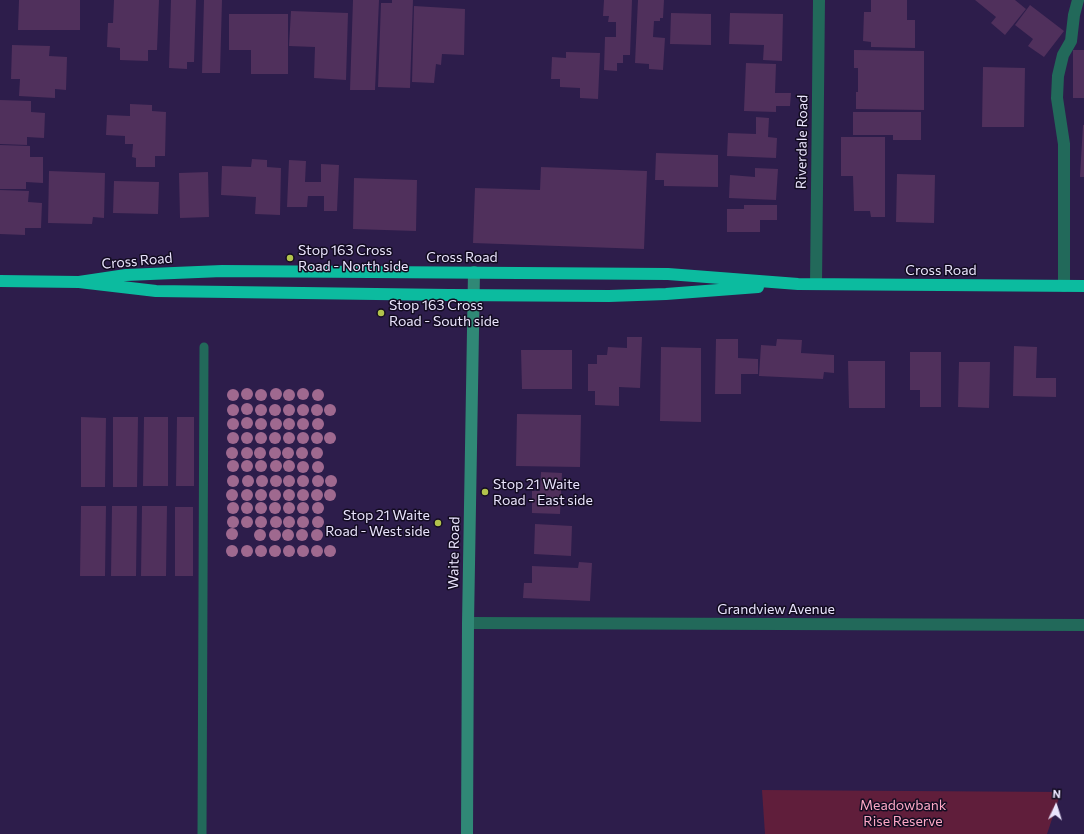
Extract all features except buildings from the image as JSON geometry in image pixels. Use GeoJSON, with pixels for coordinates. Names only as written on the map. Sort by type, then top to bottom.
{"type":"FeatureCollection","features":[{"type":"Feature","properties":{"kind":"highway","name":"Cross Road"},"geometry":{"type":"LineString","coordinates":[[79,282],[126,275],[222,271],[668,274],[798,284]]}},
{"type":"Feature","properties":{"kind":"highway","name":"Cross Road"},"geometry":{"type":"LineString","coordinates":[[0,281],[79,282],[156,291],[473,296],[609,296],[666,294],[798,284],[1084,286]]}},
{"type":"Feature","properties":{"kind":"street","name":"Riverdale Road"},"geometry":{"type":"LineString","coordinates":[[816,284],[819,0]]}},
{"type":"Feature","properties":{"kind":"street"},"geometry":{"type":"LineString","coordinates":[[1064,286],[1064,144],[1057,98],[1058,76],[1063,55],[1071,41],[1074,15],[1078,0]]}},
{"type":"Feature","properties":{"kind":"street","name":"Waite Road"},"geometry":{"type":"LineString","coordinates":[[466,834],[474,272]]}},
{"type":"Feature","properties":{"kind":"street","name":"Grandview Avenue"},"geometry":{"type":"LineString","coordinates":[[468,623],[1084,625]]}},
{"type":"Feature","properties":{"kind":"lane"},"geometry":{"type":"LineString","coordinates":[[202,834],[204,347]]}},
{"type":"Feature","properties":{"kind":"green space","name":"Meadowbank Rise Reserve"},"geometry":{"type":"Polygon","coordinates":[[[762,790],[1061,792],[1047,834],[765,834],[762,790]]]}},
{"type":"Feature","properties":{"kind":"place","name":"Stop 163 Cross Road - North side"},"geometry":{"type":"Point","coordinates":[290,258]}},
{"type":"Feature","properties":{"kind":"place","name":"Stop 163 Cross Road - South side"},"geometry":{"type":"Point","coordinates":[381,313]}},
{"type":"Feature","properties":{"kind":"place","name":"Stop 21 Waite Road - East side"},"geometry":{"type":"Point","coordinates":[485,492]}},
{"type":"Feature","properties":{"kind":"place","name":"Stop 21 Waite Road - West side"},"geometry":{"type":"Point","coordinates":[438,523]}}]}
